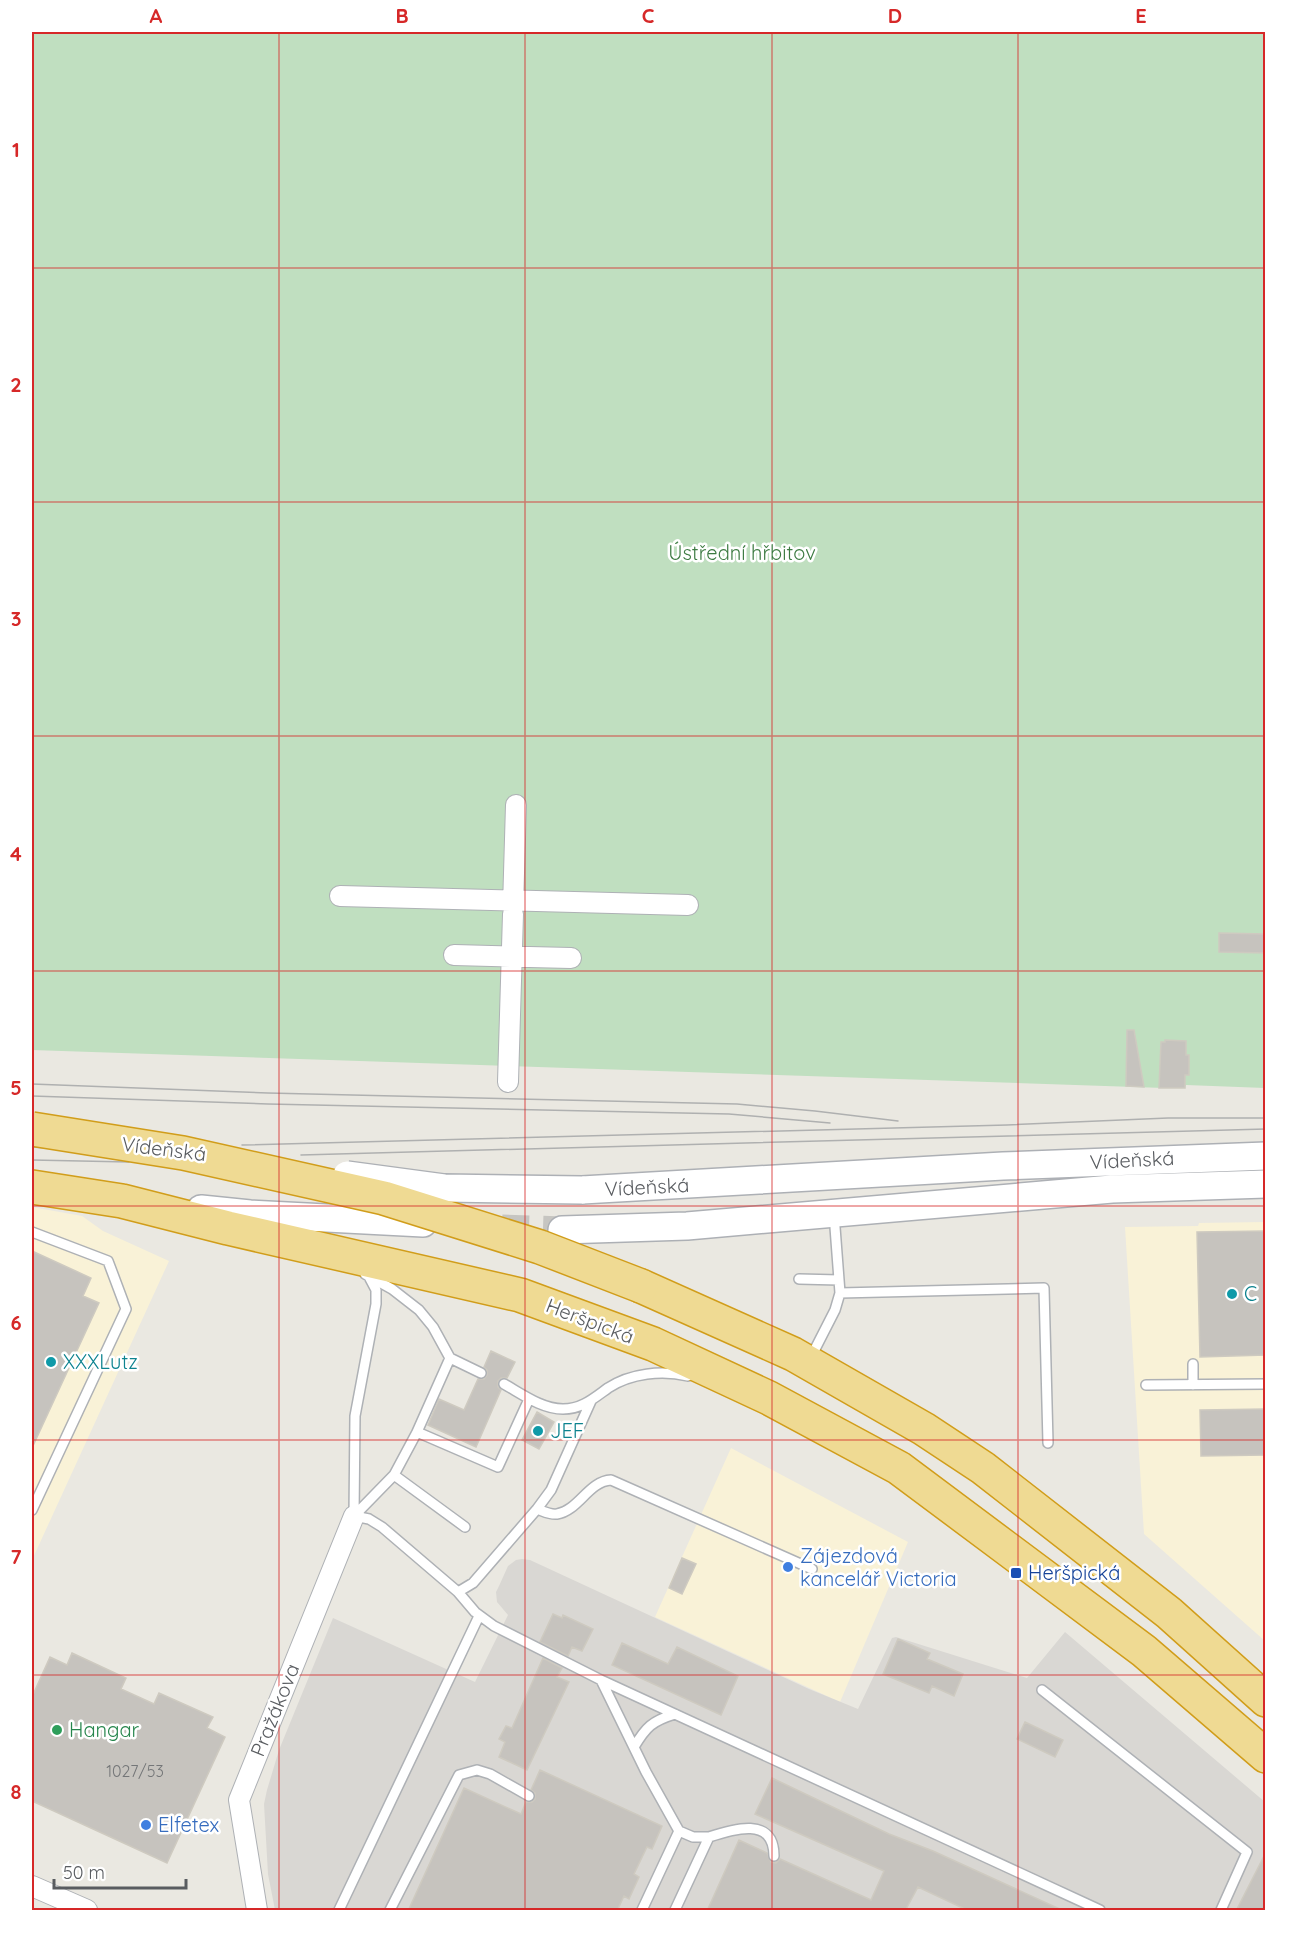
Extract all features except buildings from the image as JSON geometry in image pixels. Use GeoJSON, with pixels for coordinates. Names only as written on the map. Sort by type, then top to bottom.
{"type":"FeatureCollection","features":[{"type":"Feature","properties":{"kind":"highway","name":"Vídeňská"},"geometry":{"type":"LineString","coordinates":[[32,1129],[183,1153]]}},
{"type":"Feature","properties":{"kind":"highway"},"geometry":{"type":"LineString","coordinates":[[183,1153],[384,1198],[540,1247],[641,1286],[808,1363],[924,1428],[983,1468],[1169,1613],[1266,1700]]}},
{"type":"Feature","properties":{"kind":"highway"},"geometry":{"type":"LineString","coordinates":[[32,1187],[122,1201]]}},
{"type":"Feature","properties":{"kind":"highway","name":"Heršpická"},"geometry":{"type":"LineString","coordinates":[[122,1201],[228,1228],[520,1295],[653,1344],[899,1468],[1144,1651],[1266,1756]]}},
{"type":"Feature","properties":{"kind":"main road","name":"Vídeňská"},"geometry":{"type":"LineString","coordinates":[[183,1153],[246,1157],[375,1180],[444,1188],[582,1190],[1015,1166],[1266,1156]]}},
{"type":"Feature","properties":{"kind":"main road","name":"Vídeňská"},"geometry":{"type":"LineString","coordinates":[[562,1230],[687,1226],[1112,1189],[1266,1184]]}},
{"type":"Feature","properties":{"kind":"main road"},"geometry":{"type":"LineString","coordinates":[[122,1201],[250,1214],[423,1223]]}},
{"type":"Feature","properties":{"kind":"street"},"geometry":{"type":"LineString","coordinates":[[508,1082],[516,805]]}},
{"type":"Feature","properties":{"kind":"street"},"geometry":{"type":"LineString","coordinates":[[340,896],[514,907],[688,905]]}},
{"type":"Feature","properties":{"kind":"street"},"geometry":{"type":"LineString","coordinates":[[454,955],[571,958]]}},
{"type":"Feature","properties":{"kind":"street","name":"Pražákova"},"geometry":{"type":"LineString","coordinates":[[257,1911],[239,1800],[354,1516]]}},
{"type":"Feature","properties":{"kind":"street"},"geometry":{"type":"LineString","coordinates":[[32,1886],[87,1911]]}},
{"type":"Feature","properties":{"kind":"lane"},"geometry":{"type":"LineString","coordinates":[[808,1363],[835,1310],[840,1293],[834,1212]]}},
{"type":"Feature","properties":{"kind":"lane"},"geometry":{"type":"LineString","coordinates":[[228,1228],[262,1247]]}},
{"type":"Feature","properties":{"kind":"lane"},"geometry":{"type":"LineString","coordinates":[[32,1232],[108,1261],[126,1309],[32,1510]]}},
{"type":"Feature","properties":{"kind":"lane"},"geometry":{"type":"LineString","coordinates":[[355,1270],[392,1289],[419,1310],[433,1327],[450,1358],[481,1373]]}},
{"type":"Feature","properties":{"kind":"lane"},"geometry":{"type":"LineString","coordinates":[[354,1516],[355,1416],[376,1304],[375,1290],[368,1275]]}},
{"type":"Feature","properties":{"kind":"lane"},"geometry":{"type":"LineString","coordinates":[[799,1279],[839,1280]]}},
{"type":"Feature","properties":{"kind":"lane"},"geometry":{"type":"LineString","coordinates":[[840,1293],[1044,1288],[1048,1443]]}},
{"type":"Feature","properties":{"kind":"lane"},"geometry":{"type":"LineString","coordinates":[[354,1516],[393,1475],[417,1432],[450,1358]]}},
{"type":"Feature","properties":{"kind":"lane"},"geometry":{"type":"LineString","coordinates":[[1193,1364],[1193,1385]]}},
{"type":"Feature","properties":{"kind":"lane"},"geometry":{"type":"LineString","coordinates":[[504,1384],[529,1399],[563,1409],[577,1407],[591,1401],[622,1380],[648,1374],[674,1373],[697,1379]]}},
{"type":"Feature","properties":{"kind":"lane"},"geometry":{"type":"LineString","coordinates":[[1146,1385],[1266,1384]]}},
{"type":"Feature","properties":{"kind":"lane"},"geometry":{"type":"LineString","coordinates":[[417,1432],[498,1467],[529,1399]]}},
{"type":"Feature","properties":{"kind":"lane"},"geometry":{"type":"LineString","coordinates":[[458,1592],[473,1583],[551,1490],[591,1401]]}},
{"type":"Feature","properties":{"kind":"lane"},"geometry":{"type":"LineString","coordinates":[[393,1475],[465,1527]]}},
{"type":"Feature","properties":{"kind":"lane"},"geometry":{"type":"LineString","coordinates":[[537,1509],[554,1514],[560,1513],[603,1482],[610,1480],[812,1569]]}},
{"type":"Feature","properties":{"kind":"lane"},"geometry":{"type":"LineString","coordinates":[[354,1516],[369,1519],[382,1527],[458,1592],[479,1616],[494,1626],[601,1680],[1100,1911]]}},
{"type":"Feature","properties":{"kind":"lane"},"geometry":{"type":"LineString","coordinates":[[339,1911],[479,1616]]}},
{"type":"Feature","properties":{"kind":"lane"},"geometry":{"type":"LineString","coordinates":[[601,1680],[634,1747],[680,1831],[693,1837],[709,1837],[735,1828],[752,1829],[765,1833],[771,1840],[774,1856]]}},
{"type":"Feature","properties":{"kind":"lane"},"geometry":{"type":"LineString","coordinates":[[1042,1690],[1247,1852],[1221,1911]]}},
{"type":"Feature","properties":{"kind":"lane"},"geometry":{"type":"LineString","coordinates":[[634,1747],[644,1730],[657,1719],[675,1714]]}},
{"type":"Feature","properties":{"kind":"lane"},"geometry":{"type":"LineString","coordinates":[[390,1911],[459,1775],[477,1770],[490,1774],[529,1796]]}},
{"type":"Feature","properties":{"kind":"lane"},"geometry":{"type":"LineString","coordinates":[[642,1911],[680,1831]]}},
{"type":"Feature","properties":{"kind":"lane"},"geometry":{"type":"LineString","coordinates":[[675,1911],[709,1837]]}},
{"type":"Feature","properties":{"kind":"lane"},"geometry":{"type":"LineString","coordinates":[[1074,1911],[1078,1900]]}},
{"type":"Feature","properties":{"kind":"shaded area"},"geometry":{"type":"Polygon","coordinates":[[[32,1207],[82,1216],[103,1231],[169,1261],[32,1560],[32,1207]]]}},
{"type":"Feature","properties":{"kind":"shaded area"},"geometry":{"type":"Polygon","coordinates":[[[1265,1222],[1265,1641],[1144,1534],[1125,1227],[1265,1222]]]}},
{"type":"Feature","properties":{"kind":"shaded area","name":"Zájezdová kancelář Victoria"},"geometry":{"type":"Polygon","coordinates":[[[731,1448],[908,1542],[840,1702],[655,1617],[731,1448]]]}},
{"type":"Feature","properties":{"kind":"shaded area"},"geometry":{"type":"Polygon","coordinates":[[[522,1559],[530,1560],[809,1689],[858,1709],[892,1638],[896,1637],[1027,1678],[1065,1632],[1265,1802],[1265,1910],[275,1910],[268,1874],[264,1804],[279,1750],[333,1618],[475,1682],[508,1615],[497,1602],[496,1592],[508,1566],[522,1559]]]}},
{"type":"Feature","properties":{"kind":"green space","name":"Ústřední hřbitov"},"geometry":{"type":"Polygon","coordinates":[[[32,32],[1265,32],[1265,1088],[1186,1085],[1185,1088],[1164,1088],[32,1050],[32,32]]]}},
{"type":"Feature","properties":{"kind":"tunnel"},"geometry":{"type":"LineString","coordinates":[[502,1228],[562,1230]]}},
{"type":"Feature","properties":{"kind":"tram line"},"geometry":{"type":"LineString","coordinates":[[32,1084],[268,1093],[737,1104],[898,1121]]}},
{"type":"Feature","properties":{"kind":"tram line"},"geometry":{"type":"LineString","coordinates":[[32,1096],[268,1104],[729,1114],[830,1123]]}},
{"type":"Feature","properties":{"kind":"tram line"},"geometry":{"type":"LineString","coordinates":[[242,1145],[1007,1125],[1168,1118],[1266,1118]]}},
{"type":"Feature","properties":{"kind":"tram line"},"geometry":{"type":"LineString","coordinates":[[301,1155],[1266,1129]]}},
{"type":"Feature","properties":{"kind":"tram line"},"geometry":{"type":"LineString","coordinates":[[32,1147],[48,1148]]}},
{"type":"Feature","properties":{"kind":"tram line"},"geometry":{"type":"LineString","coordinates":[[32,1160],[129,1162]]}},
{"type":"Feature","properties":{"kind":"place","name":"C"},"geometry":{"type":"Point","coordinates":[1232,1294]}},
{"type":"Feature","properties":{"kind":"place","name":"XXXLutz"},"geometry":{"type":"Point","coordinates":[51,1362]}},
{"type":"Feature","properties":{"kind":"place","name":"JEF"},"geometry":{"type":"Point","coordinates":[538,1431]}},
{"type":"Feature","properties":{"kind":"place","name":"Zájezdová kancelář Victoria"},"geometry":{"type":"Point","coordinates":[788,1567]}},
{"type":"Feature","properties":{"kind":"place","name":"Heršpická"},"geometry":{"type":"Point","coordinates":[1016,1573]}},
{"type":"Feature","properties":{"kind":"place","name":"Hangar"},"geometry":{"type":"Point","coordinates":[57,1730]}},
{"type":"Feature","properties":{"kind":"place","name":"Elfetex"},"geometry":{"type":"Point","coordinates":[146,1825]}}]}
